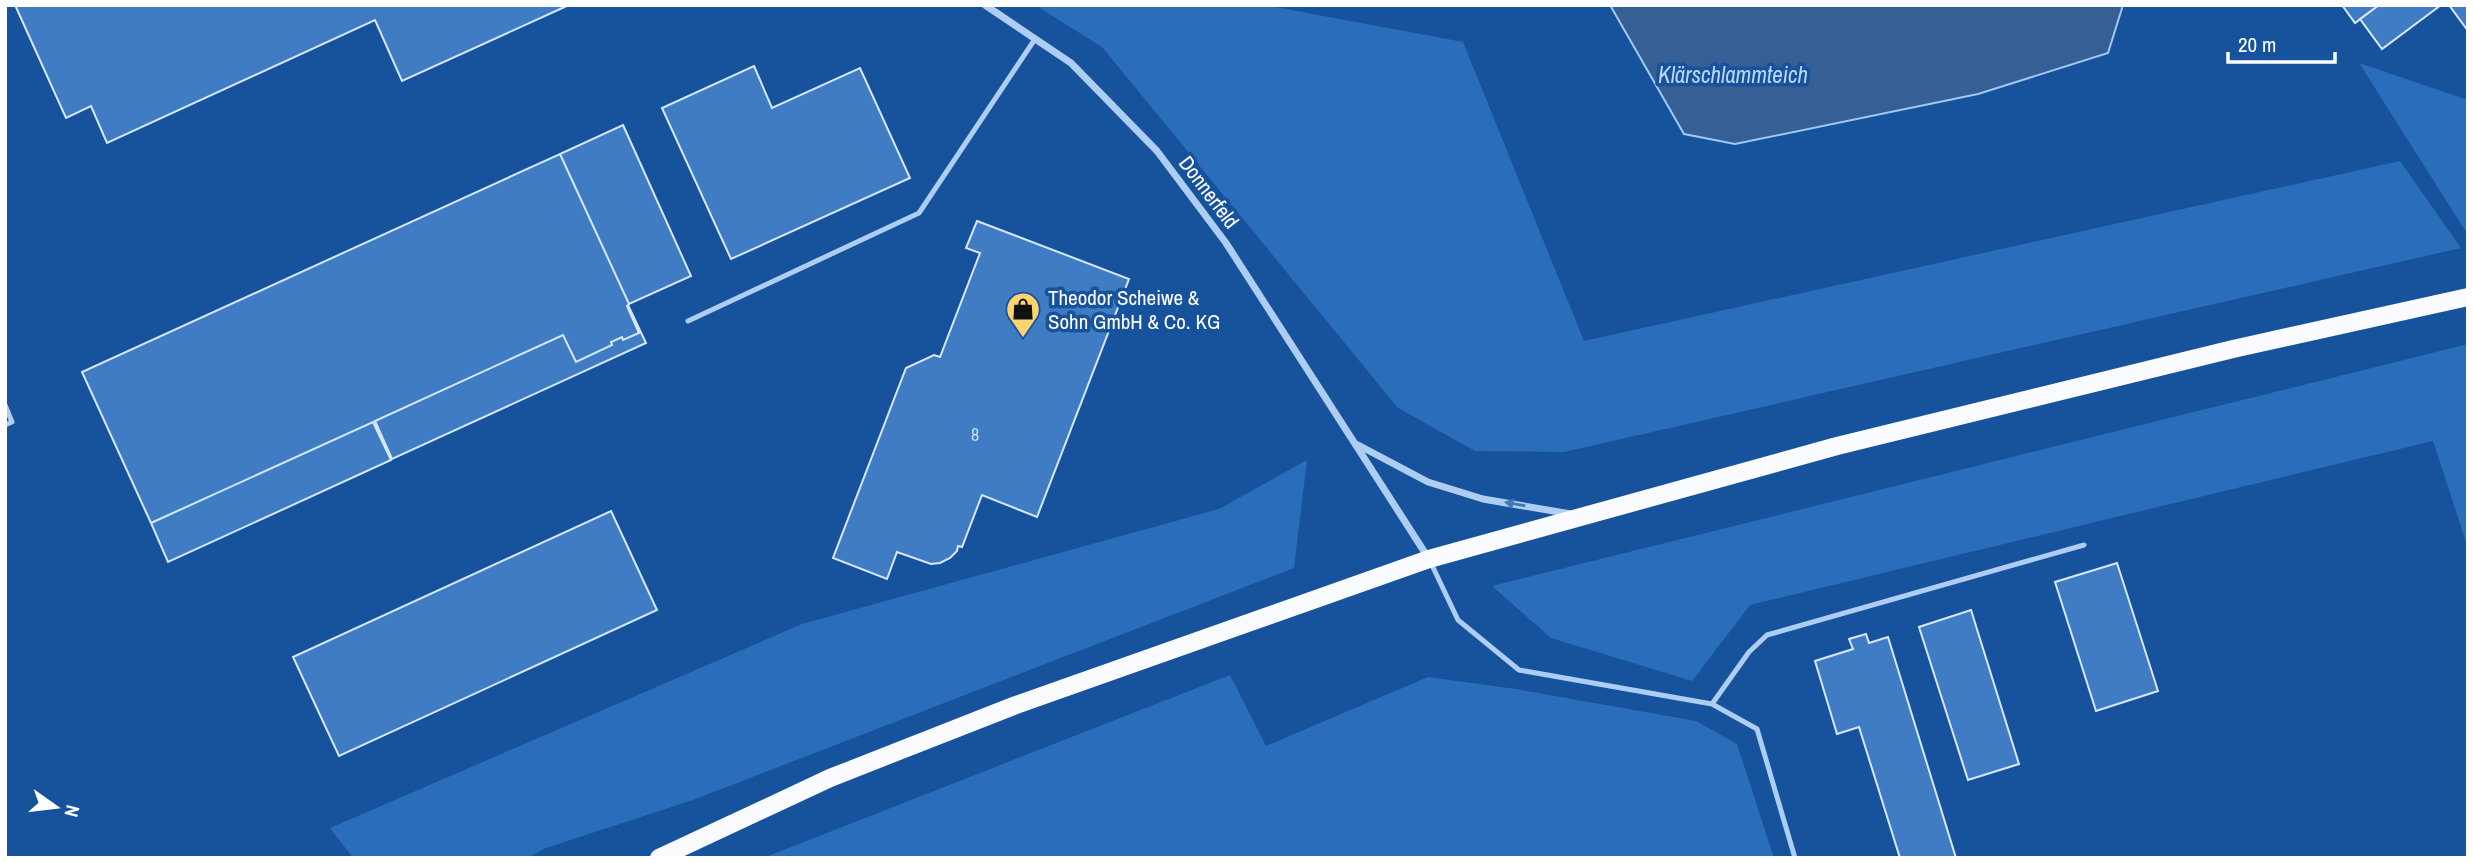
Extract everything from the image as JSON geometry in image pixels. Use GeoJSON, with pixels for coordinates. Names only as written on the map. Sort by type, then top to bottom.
{"type":"FeatureCollection","features":[{"type":"Feature","properties":{"kind":"main road"},"geometry":{"type":"LineString","coordinates":[[659,858],[830,778],[1016,705],[1429,559],[1837,446],[2233,349],[2468,297]]}},
{"type":"Feature","properties":{"kind":"street","name":"Donnerfeld"},"geometry":{"type":"LineString","coordinates":[[985,5],[1071,63],[1157,151],[1226,243],[1429,559]]}},
{"type":"Feature","properties":{"kind":"street","name":"Donnerfeld"},"geometry":{"type":"LineString","coordinates":[[1356,444],[1428,482],[1483,499],[1582,516]]}},
{"type":"Feature","properties":{"kind":"lane"},"geometry":{"type":"LineString","coordinates":[[688,321],[919,213],[1035,39]]}},
{"type":"Feature","properties":{"kind":"lane"},"geometry":{"type":"LineString","coordinates":[[5,405],[12,422],[5,425]]}},
{"type":"Feature","properties":{"kind":"lane"},"geometry":{"type":"LineString","coordinates":[[1712,704],[1749,652],[1767,635],[2084,545]]}},
{"type":"Feature","properties":{"kind":"lane"},"geometry":{"type":"LineString","coordinates":[[1429,559],[1458,620],[1519,670],[1712,704],[1757,729],[1795,858]]}},
{"type":"Feature","properties":{"kind":"shaded area"},"geometry":{"type":"Polygon","coordinates":[[[1035,5],[1264,5],[1463,42],[1584,341],[2400,161],[2461,248],[1564,452],[1475,451],[1398,408],[1102,47],[1035,5]]]}},
{"type":"Feature","properties":{"kind":"shaded area"},"geometry":{"type":"Polygon","coordinates":[[[2359,63],[2468,100],[2468,235],[2359,63]]]}},
{"type":"Feature","properties":{"kind":"shaded area"},"geometry":{"type":"Polygon","coordinates":[[[2468,344],[2468,548],[2433,441],[1750,605],[1692,681],[1551,638],[1492,586],[2468,344]]]}},
{"type":"Feature","properties":{"kind":"shaded area"},"geometry":{"type":"Polygon","coordinates":[[[1307,460],[1294,568],[693,800],[546,848],[527,858],[353,858],[330,828],[802,624],[1219,509],[1307,460]]]}},
{"type":"Feature","properties":{"kind":"shaded area"},"geometry":{"type":"Polygon","coordinates":[[[1230,675],[1266,746],[1428,677],[1516,689],[1696,721],[1737,744],[1774,858],[763,858],[1230,675]]]}},
{"type":"Feature","properties":{"kind":"water","name":"Klärschlammteich"},"geometry":{"type":"Polygon","coordinates":[[[1610,5],[2123,5],[2108,53],[1978,94],[1735,144],[1684,134],[1610,5]]]}},
{"type":"Feature","properties":{"kind":"building"},"geometry":{"type":"Polygon","coordinates":[[[15,5],[569,5],[402,81],[375,20],[107,143],[91,106],[66,118],[15,5]]]}},
{"type":"Feature","properties":{"kind":"building"},"geometry":{"type":"Polygon","coordinates":[[[2342,5],[2379,5],[2355,23],[2342,5]]]}},
{"type":"Feature","properties":{"kind":"building"},"geometry":{"type":"Polygon","coordinates":[[[2379,5],[2441,5],[2382,49],[2360,19],[2379,5]]]}},
{"type":"Feature","properties":{"kind":"building"},"geometry":{"type":"Polygon","coordinates":[[[2449,5],[2468,5],[2468,31],[2449,5]]]}},
{"type":"Feature","properties":{"kind":"building"},"geometry":{"type":"Polygon","coordinates":[[[754,66],[772,108],[860,68],[910,178],[731,259],[662,108],[754,66]]]}},
{"type":"Feature","properties":{"kind":"building"},"geometry":{"type":"Polygon","coordinates":[[[623,125],[691,276],[629,304],[560,154],[623,125]]]}},
{"type":"Feature","properties":{"kind":"building"},"geometry":{"type":"Polygon","coordinates":[[[560,154],[629,304],[627,306],[639,333],[611,342],[612,345],[576,362],[563,335],[375,421],[392,459],[373,422],[151,523],[82,372],[560,154]]]}},
{"type":"Feature","properties":{"kind":"building"},"geometry":{"type":"Polygon","coordinates":[[[977,221],[1129,279],[1037,517],[982,495],[962,547],[958,546],[950,558],[931,564],[897,552],[887,579],[833,558],[906,368],[934,355],[940,357],[980,253],[966,248],[977,221]]]}},
{"type":"Feature","properties":{"kind":"building"},"geometry":{"type":"Polygon","coordinates":[[[628,305],[646,343],[392,459],[375,421],[563,335],[576,362],[612,345],[611,342],[639,333],[628,305]]]}},
{"type":"Feature","properties":{"kind":"building"},"geometry":{"type":"Polygon","coordinates":[[[373,422],[391,460],[168,562],[151,523],[373,422]]]}},
{"type":"Feature","properties":{"kind":"building"},"geometry":{"type":"Polygon","coordinates":[[[611,511],[657,610],[339,756],[293,657],[611,511]]]}},
{"type":"Feature","properties":{"kind":"building"},"geometry":{"type":"Polygon","coordinates":[[[2117,563],[2158,691],[2096,711],[2055,582],[2117,563]]]}},
{"type":"Feature","properties":{"kind":"building"},"geometry":{"type":"Polygon","coordinates":[[[1971,610],[2019,764],[1968,780],[1919,627],[1971,610]]]}},
{"type":"Feature","properties":{"kind":"building"},"geometry":{"type":"Polygon","coordinates":[[[1866,634],[1869,643],[1888,637],[1956,858],[1900,858],[1859,727],[1837,734],[1815,661],[1853,649],[1849,639],[1866,634]]]}},
{"type":"Feature","properties":{"kind":"place","name":"Theodor Scheiwe & Sohn GmbH & Co. KG"},"geometry":{"type":"Point","coordinates":[1023,339]}}]}
